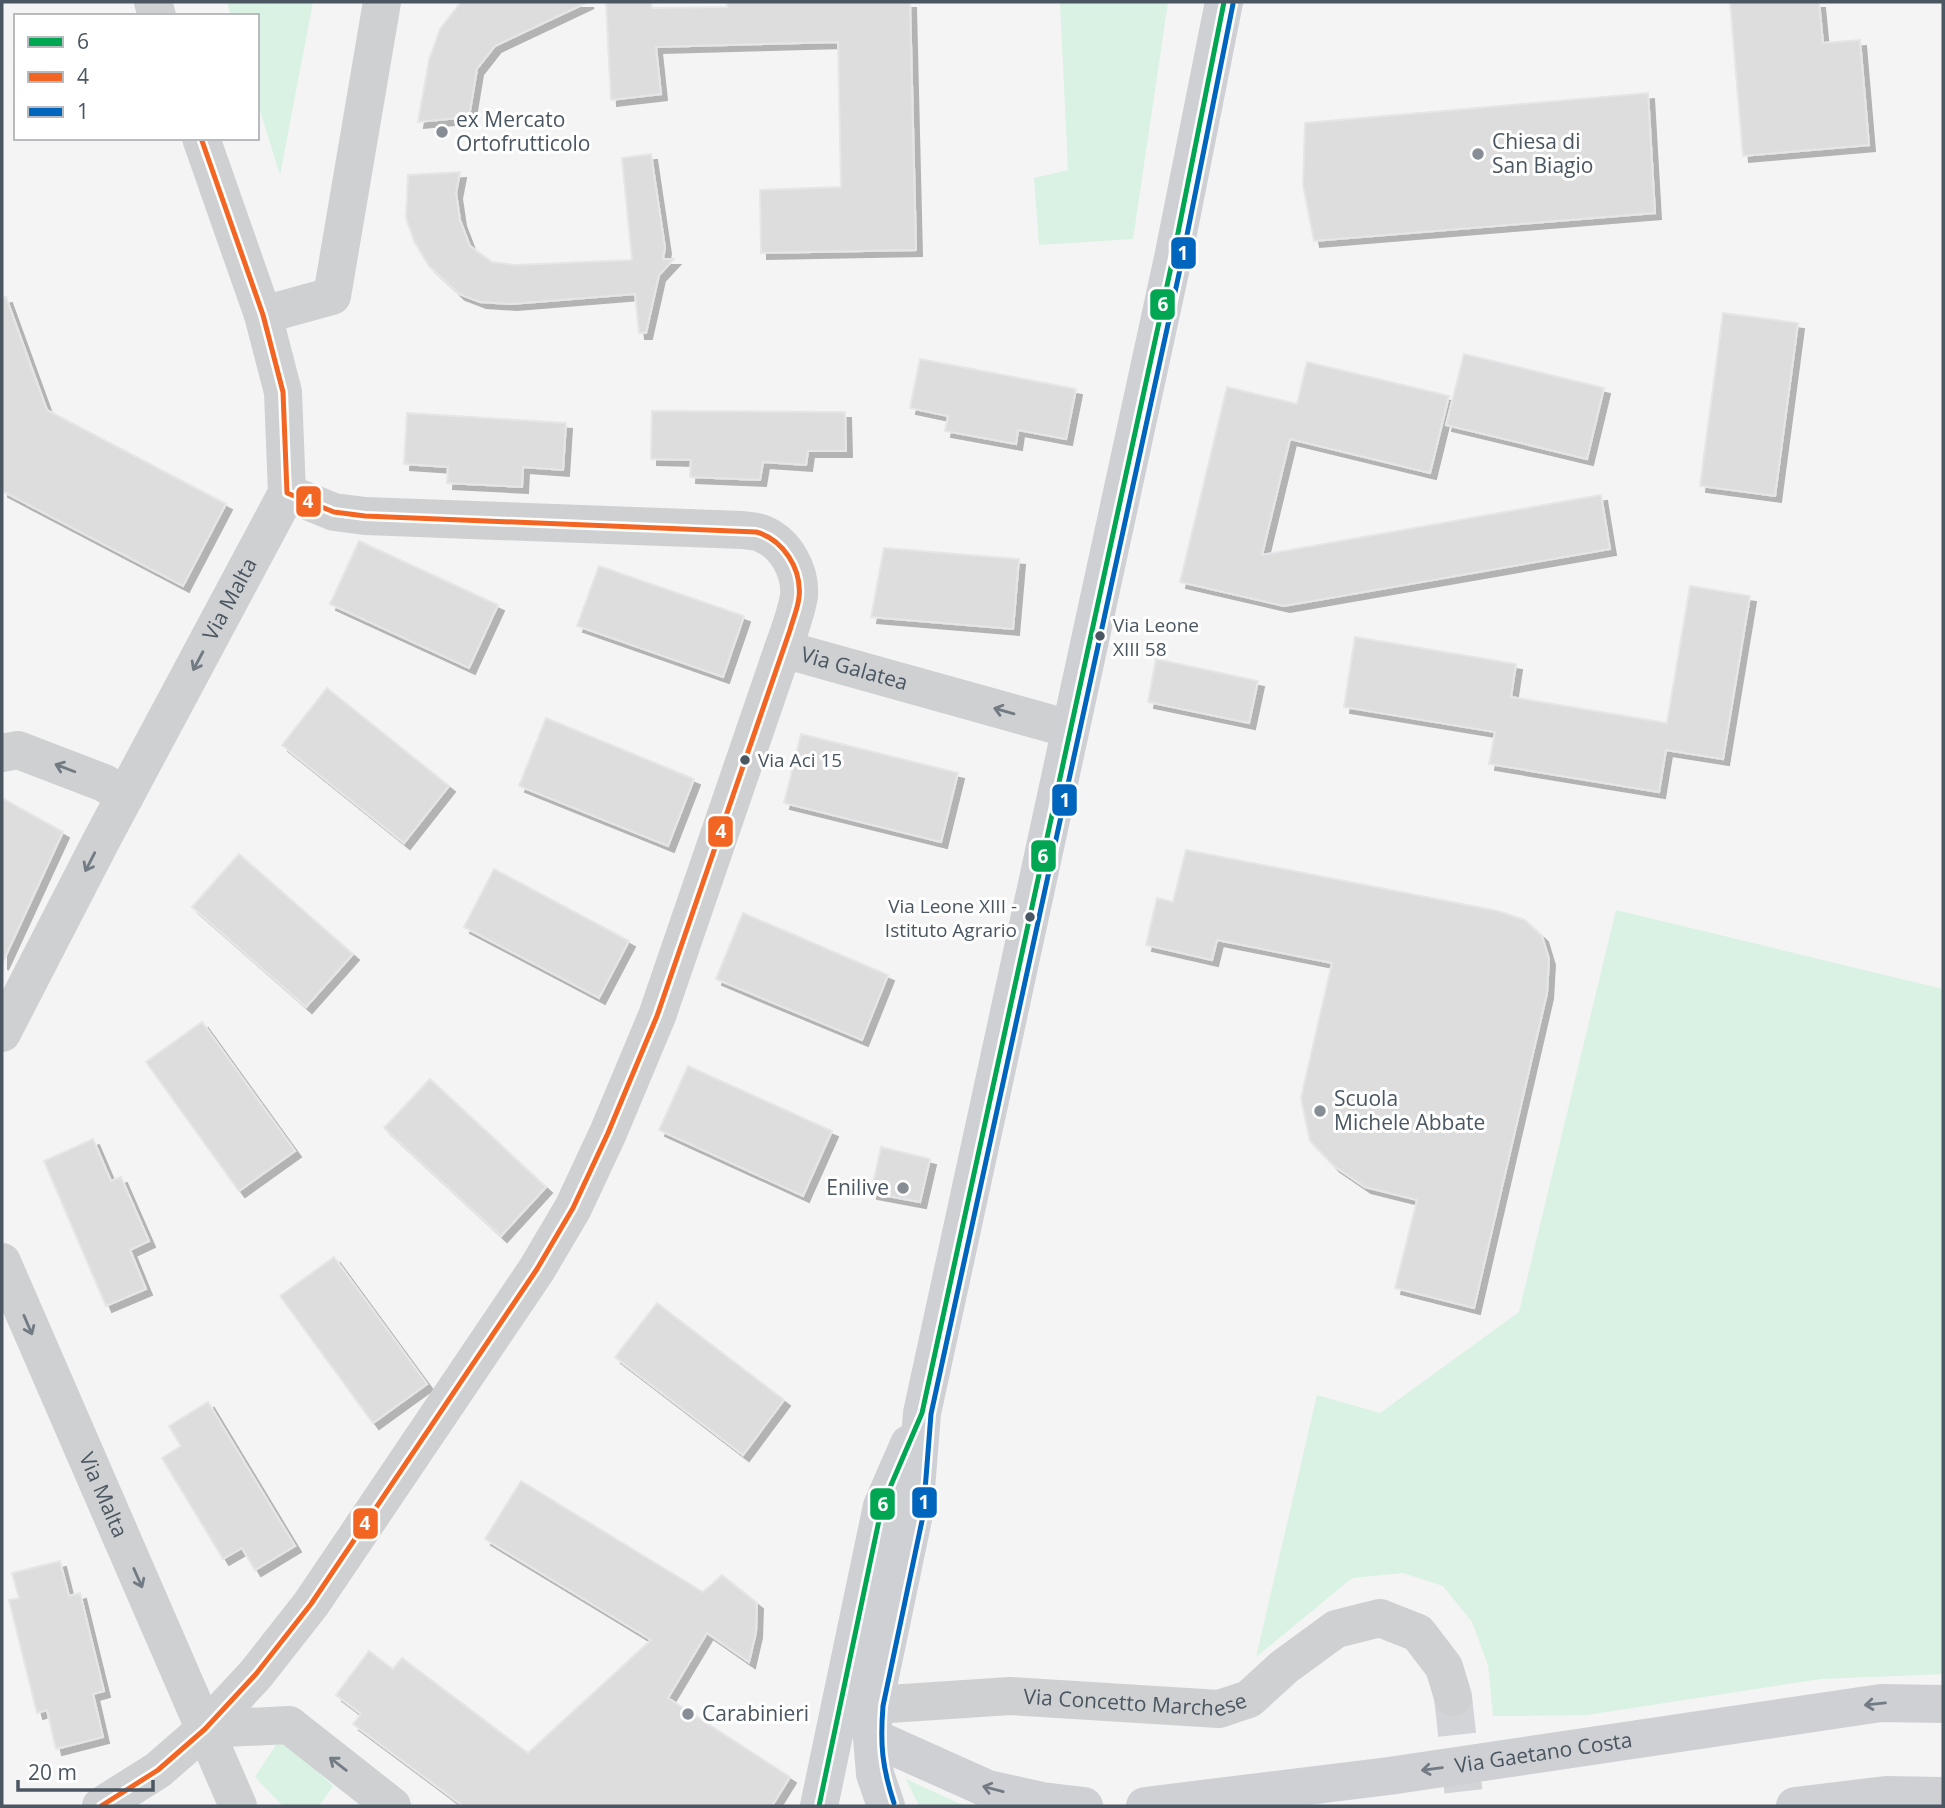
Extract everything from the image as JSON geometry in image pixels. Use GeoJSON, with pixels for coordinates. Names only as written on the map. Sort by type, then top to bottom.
{"type":"FeatureCollection","features":[{"type":"Feature","properties":{"kind":"main road"},"geometry":{"type":"LineString","coordinates":[[886,1806],[875,1774],[873,1721],[914,1514],[922,1413],[1173,258],[1224,2]]}},
{"type":"Feature","properties":{"kind":"main road"},"geometry":{"type":"LineString","coordinates":[[819,1806],[882,1506],[922,1413]]}},
{"type":"Feature","properties":{"kind":"main road","name":"Via Gaetano Costa"},"geometry":{"type":"LineString","coordinates":[[1144,1806],[1389,1776],[1881,1703],[1943,1704]]}},
{"type":"Feature","properties":{"kind":"main road"},"geometry":{"type":"LineString","coordinates":[[873,1721],[988,1789],[1042,1801],[1084,1806]]}},
{"type":"Feature","properties":{"kind":"main road"},"geometry":{"type":"LineString","coordinates":[[1795,1806],[1886,1795],[1943,1796]]}},
{"type":"Feature","properties":{"kind":"street"},"geometry":{"type":"LineString","coordinates":[[263,315],[332,296],[382,2]]}},
{"type":"Feature","properties":{"kind":"street"},"geometry":{"type":"LineString","coordinates":[[202,140],[263,315],[283,392],[287,493]]}},
{"type":"Feature","properties":{"kind":"street","name":"Via Galatea"},"geometry":{"type":"LineString","coordinates":[[287,493],[334,512],[365,516],[742,530],[762,533],[778,543],[790,557],[797,575],[799,594],[783,649],[1070,729]]}},
{"type":"Feature","properties":{"kind":"street","name":"Via Malta"},"geometry":{"type":"LineString","coordinates":[[2,1033],[287,493]]}},
{"type":"Feature","properties":{"kind":"street"},"geometry":{"type":"LineString","coordinates":[[102,1806],[158,1770],[205,1729],[256,1674],[311,1604],[537,1269],[573,1208],[657,1016],[783,649]]}},
{"type":"Feature","properties":{"kind":"street"},"geometry":{"type":"LineString","coordinates":[[2,753],[18,750],[104,783],[125,796]]}},
{"type":"Feature","properties":{"kind":"street","name":"Via Malta"},"geometry":{"type":"LineString","coordinates":[[2,1262],[238,1806]]}},
{"type":"Feature","properties":{"kind":"street","name":"Via Concetto Marchese"},"geometry":{"type":"LineString","coordinates":[[873,1721],[1010,1696],[1219,1709],[1249,1699],[1284,1667],[1336,1629],[1380,1618],[1419,1633],[1444,1667],[1453,1697]]}},
{"type":"Feature","properties":{"kind":"street"},"geometry":{"type":"LineString","coordinates":[[205,1729],[289,1725],[392,1806]]}},
{"type":"Feature","properties":{"kind":"green space"},"geometry":{"type":"Polygon","coordinates":[[[227,2],[313,2],[280,175],[259,107],[259,14],[230,14],[227,2]]]}},
{"type":"Feature","properties":{"kind":"green space"},"geometry":{"type":"Polygon","coordinates":[[[1060,2],[1168,2],[1133,239],[1039,245],[1034,178],[1068,170],[1060,2]]]}},
{"type":"Feature","properties":{"kind":"green space"},"geometry":{"type":"Polygon","coordinates":[[[1616,910],[1943,989],[1943,1674],[1821,1679],[1587,1715],[1493,1716],[1488,1665],[1472,1622],[1443,1586],[1403,1573],[1352,1578],[1256,1657],[1317,1395],[1380,1413],[1519,1312],[1616,910]]]}},
{"type":"Feature","properties":{"kind":"green space"},"geometry":{"type":"Polygon","coordinates":[[[281,1737],[333,1786],[319,1806],[283,1806],[255,1777],[281,1737]]]}},
{"type":"Feature","properties":{"kind":"green space"},"geometry":{"type":"Polygon","coordinates":[[[906,1779],[965,1806],[919,1806],[906,1779]]]}},
{"type":"Feature","properties":{"kind":"building"},"geometry":{"type":"Polygon","coordinates":[[[461,2],[588,2],[495,46],[477,69],[469,117],[418,122],[429,60],[440,29],[461,2]]]}},
{"type":"Feature","properties":{"kind":"building"},"geometry":{"type":"Polygon","coordinates":[[[606,2],[651,2],[652,8],[727,7],[727,2],[910,2],[916,250],[761,253],[760,190],[841,187],[838,42],[656,47],[661,94],[611,100],[606,2]]]}},
{"type":"Feature","properties":{"kind":"building"},"geometry":{"type":"Polygon","coordinates":[[[1730,2],[1819,2],[1823,43],[1860,40],[1869,145],[1743,156],[1730,2]]]}},
{"type":"Feature","properties":{"kind":"building","name":"Chiesa di San Biagio"},"geometry":{"type":"Polygon","coordinates":[[[1648,93],[1655,213],[1314,241],[1303,185],[1305,123],[1648,93]]]}},
{"type":"Feature","properties":{"kind":"building"},"geometry":{"type":"Polygon","coordinates":[[[651,154],[665,248],[663,259],[674,259],[659,275],[646,333],[639,333],[635,294],[511,304],[480,302],[459,294],[429,266],[414,241],[406,218],[408,175],[460,172],[456,193],[460,220],[470,246],[492,262],[515,265],[632,260],[622,158],[651,154]]]}},
{"type":"Feature","properties":{"kind":"building"},"geometry":{"type":"Polygon","coordinates":[[[6,297],[47,410],[226,504],[183,586],[2,491],[2,298],[6,297]]]}},
{"type":"Feature","properties":{"kind":"building"},"geometry":{"type":"Polygon","coordinates":[[[1723,313],[1798,323],[1775,496],[1700,486],[1723,313]]]}},
{"type":"Feature","properties":{"kind":"building"},"geometry":{"type":"Polygon","coordinates":[[[1464,354],[1604,388],[1587,459],[1446,425],[1464,354]]]}},
{"type":"Feature","properties":{"kind":"building"},"geometry":{"type":"Polygon","coordinates":[[[920,359],[1076,389],[1066,439],[1018,430],[1016,444],[945,431],[948,416],[910,408],[920,359]]]}},
{"type":"Feature","properties":{"kind":"building"},"geometry":{"type":"Polygon","coordinates":[[[1307,362],[1449,396],[1430,473],[1290,439],[1262,555],[1601,495],[1610,549],[1284,606],[1180,582],[1227,387],[1297,404],[1307,362]]]}},
{"type":"Feature","properties":{"kind":"building"},"geometry":{"type":"Polygon","coordinates":[[[652,411],[845,412],[846,451],[808,451],[806,465],[763,462],[760,480],[690,477],[691,460],[651,459],[652,411]]]}},
{"type":"Feature","properties":{"kind":"building"},"geometry":{"type":"Polygon","coordinates":[[[407,413],[566,423],[563,470],[523,467],[522,487],[447,483],[448,467],[404,464],[407,413]]]}},
{"type":"Feature","properties":{"kind":"building"},"geometry":{"type":"Polygon","coordinates":[[[359,541],[498,605],[469,668],[330,604],[359,541]]]}},
{"type":"Feature","properties":{"kind":"building"},"geometry":{"type":"Polygon","coordinates":[[[884,548],[1019,559],[1013,629],[871,617],[884,548]]]}},
{"type":"Feature","properties":{"kind":"building"},"geometry":{"type":"Polygon","coordinates":[[[599,566],[744,616],[723,677],[577,626],[599,566]]]}},
{"type":"Feature","properties":{"kind":"building"},"geometry":{"type":"Polygon","coordinates":[[[1690,586],[1750,596],[1723,759],[1666,750],[1659,792],[1489,764],[1495,732],[1344,707],[1355,637],[1516,664],[1511,697],[1667,723],[1690,586]]]}},
{"type":"Feature","properties":{"kind":"building"},"geometry":{"type":"Polygon","coordinates":[[[1156,659],[1258,681],[1249,723],[1148,702],[1156,659]]]}},
{"type":"Feature","properties":{"kind":"building"},"geometry":{"type":"Polygon","coordinates":[[[327,688],[449,786],[404,843],[282,745],[327,688]]]}},
{"type":"Feature","properties":{"kind":"building"},"geometry":{"type":"Polygon","coordinates":[[[546,718],[694,779],[668,846],[519,786],[546,718]]]}},
{"type":"Feature","properties":{"kind":"building"},"geometry":{"type":"Polygon","coordinates":[[[801,734],[958,773],[941,842],[784,803],[801,734]]]}},
{"type":"Feature","properties":{"kind":"building"},"geometry":{"type":"Polygon","coordinates":[[[2,798],[63,832],[2,964],[2,798]]]}},
{"type":"Feature","properties":{"kind":"building"},"geometry":{"type":"Polygon","coordinates":[[[1186,850],[1498,911],[1525,920],[1542,936],[1549,959],[1547,993],[1474,1308],[1395,1288],[1417,1200],[1365,1187],[1334,1166],[1310,1141],[1301,1098],[1332,963],[1217,940],[1212,960],[1146,945],[1157,898],[1173,902],[1186,850]]]}},
{"type":"Feature","properties":{"kind":"building"},"geometry":{"type":"Polygon","coordinates":[[[239,854],[353,954],[306,1007],[192,907],[239,854]]]}},
{"type":"Feature","properties":{"kind":"building"},"geometry":{"type":"Polygon","coordinates":[[[494,869],[629,941],[599,998],[464,927],[494,869]]]}},
{"type":"Feature","properties":{"kind":"building"},"geometry":{"type":"Polygon","coordinates":[[[743,913],[888,975],[862,1040],[716,979],[743,913]]]}},
{"type":"Feature","properties":{"kind":"building"},"geometry":{"type":"Polygon","coordinates":[[[202,1022],[295,1151],[239,1191],[146,1062],[202,1022]]]}},
{"type":"Feature","properties":{"kind":"building"},"geometry":{"type":"Polygon","coordinates":[[[688,1066],[832,1131],[803,1196],[659,1130],[688,1066]]]}},
{"type":"Feature","properties":{"kind":"building"},"geometry":{"type":"Polygon","coordinates":[[[430,1079],[546,1187],[501,1236],[384,1128],[430,1079]]]}},
{"type":"Feature","properties":{"kind":"building"},"geometry":{"type":"Polygon","coordinates":[[[93,1139],[111,1181],[121,1177],[149,1241],[130,1250],[146,1289],[106,1306],[44,1161],[93,1139]]]}},
{"type":"Feature","properties":{"kind":"building"},"geometry":{"type":"Polygon","coordinates":[[[881,1147],[930,1159],[920,1202],[871,1193],[881,1147]]]}},
{"type":"Feature","properties":{"kind":"building"},"geometry":{"type":"Polygon","coordinates":[[[334,1257],[427,1384],[373,1423],[280,1296],[334,1257]]]}},
{"type":"Feature","properties":{"kind":"building"},"geometry":{"type":"Polygon","coordinates":[[[657,1303],[784,1400],[743,1455],[615,1357],[657,1303]]]}},
{"type":"Feature","properties":{"kind":"building"},"geometry":{"type":"Polygon","coordinates":[[[208,1402],[295,1546],[255,1570],[242,1548],[223,1559],[162,1458],[181,1446],[169,1426],[208,1402]]]}},
{"type":"Feature","properties":{"kind":"building"},"geometry":{"type":"Polygon","coordinates":[[[521,1481],[703,1592],[722,1575],[757,1603],[756,1632],[749,1662],[707,1633],[668,1698],[790,1777],[772,1806],[463,1806],[353,1724],[361,1714],[336,1695],[369,1651],[393,1669],[402,1658],[528,1753],[651,1640],[485,1539],[521,1481]]]}},
{"type":"Feature","properties":{"kind":"building"},"geometry":{"type":"Polygon","coordinates":[[[60,1561],[69,1596],[80,1593],[104,1691],[93,1694],[103,1737],[56,1749],[47,1710],[37,1713],[9,1600],[19,1598],[12,1573],[60,1561]]]}},
{"type":"Feature","properties":{"kind":"tunnel"},"geometry":{"type":"LineString","coordinates":[[1453,1697],[1465,1806]]}},
{"type":"Feature","properties":{"kind":"transit line","name":"6"},"geometry":{"type":"LineString","coordinates":[[819,1806],[882,1506],[922,1413],[1173,258],[1224,2]]}},
{"type":"Feature","properties":{"kind":"transit line","name":"1"},"geometry":{"type":"LineString","coordinates":[[894,1803],[883,1755],[883,1706],[923,1516],[931,1414],[1182,260],[1233,4]]}},
{"type":"Feature","properties":{"kind":"transit line","name":"4"},"geometry":{"type":"LineString","coordinates":[[101,1806],[158,1770],[205,1729],[256,1674],[311,1604],[537,1269],[573,1208],[657,1016],[799,597],[797,576],[789,557],[775,541],[756,532],[365,516],[334,512],[287,493],[283,392],[263,315],[202,140]]}},
{"type":"Feature","properties":{"kind":"place","name":"ex Mercato Ortofrutticolo"},"geometry":{"type":"Point","coordinates":[442,132]}},
{"type":"Feature","properties":{"kind":"place","name":"Chiesa di San Biagio"},"geometry":{"type":"Point","coordinates":[1478,154]}},
{"type":"Feature","properties":{"kind":"place","name":"Via Leone XIII 58"},"geometry":{"type":"Point","coordinates":[1100,636]}},
{"type":"Feature","properties":{"kind":"place","name":"Via Aci 15"},"geometry":{"type":"Point","coordinates":[745,760]}},
{"type":"Feature","properties":{"kind":"place","name":"Via Leone XIII - Istituto Agrario"},"geometry":{"type":"Point","coordinates":[1030,917]}},
{"type":"Feature","properties":{"kind":"place","name":"Scuola Michele Abbate"},"geometry":{"type":"Point","coordinates":[1320,1111]}},
{"type":"Feature","properties":{"kind":"place","name":"Enilive"},"geometry":{"type":"Point","coordinates":[903,1188]}},
{"type":"Feature","properties":{"kind":"place","name":"Carabinieri"},"geometry":{"type":"Point","coordinates":[688,1714]}}]}
